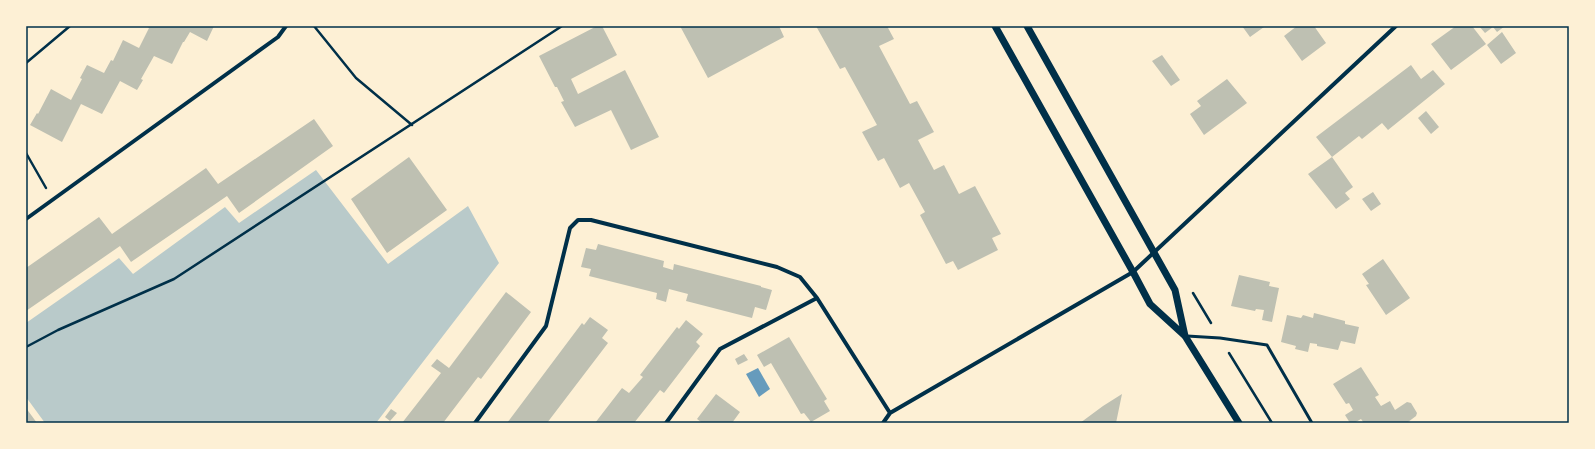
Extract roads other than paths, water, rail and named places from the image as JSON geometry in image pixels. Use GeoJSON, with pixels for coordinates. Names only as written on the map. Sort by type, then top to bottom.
{"type":"FeatureCollection","features":[{"type":"Feature","properties":{"kind":"street"},"geometry":{"type":"LineString","coordinates":[[26,219],[278,37],[286,26]]}},
{"type":"Feature","properties":{"kind":"street"},"geometry":{"type":"LineString","coordinates":[[995,26],[1150,304],[1185,336],[1239,423]]}},
{"type":"Feature","properties":{"kind":"street"},"geometry":{"type":"LineString","coordinates":[[1027,26],[1175,290],[1185,336]]}},
{"type":"Feature","properties":{"kind":"street"},"geometry":{"type":"LineString","coordinates":[[883,423],[890,414],[1133,272],[1396,26]]}},
{"type":"Feature","properties":{"kind":"street"},"geometry":{"type":"LineString","coordinates":[[475,423],[546,326],[570,228],[578,220],[591,220],[777,266],[800,277],[817,298],[890,414]]}},
{"type":"Feature","properties":{"kind":"street"},"geometry":{"type":"LineString","coordinates":[[666,423],[720,349],[817,298]]}},
{"type":"Feature","properties":{"kind":"lane"},"geometry":{"type":"LineString","coordinates":[[1185,336],[1220,338],[1267,345],[1312,423]]}},
{"type":"Feature","properties":{"kind":"water"},"geometry":{"type":"Polygon","coordinates":[[[758,368],[770,389],[759,397],[746,374],[758,368]]]}}]}
